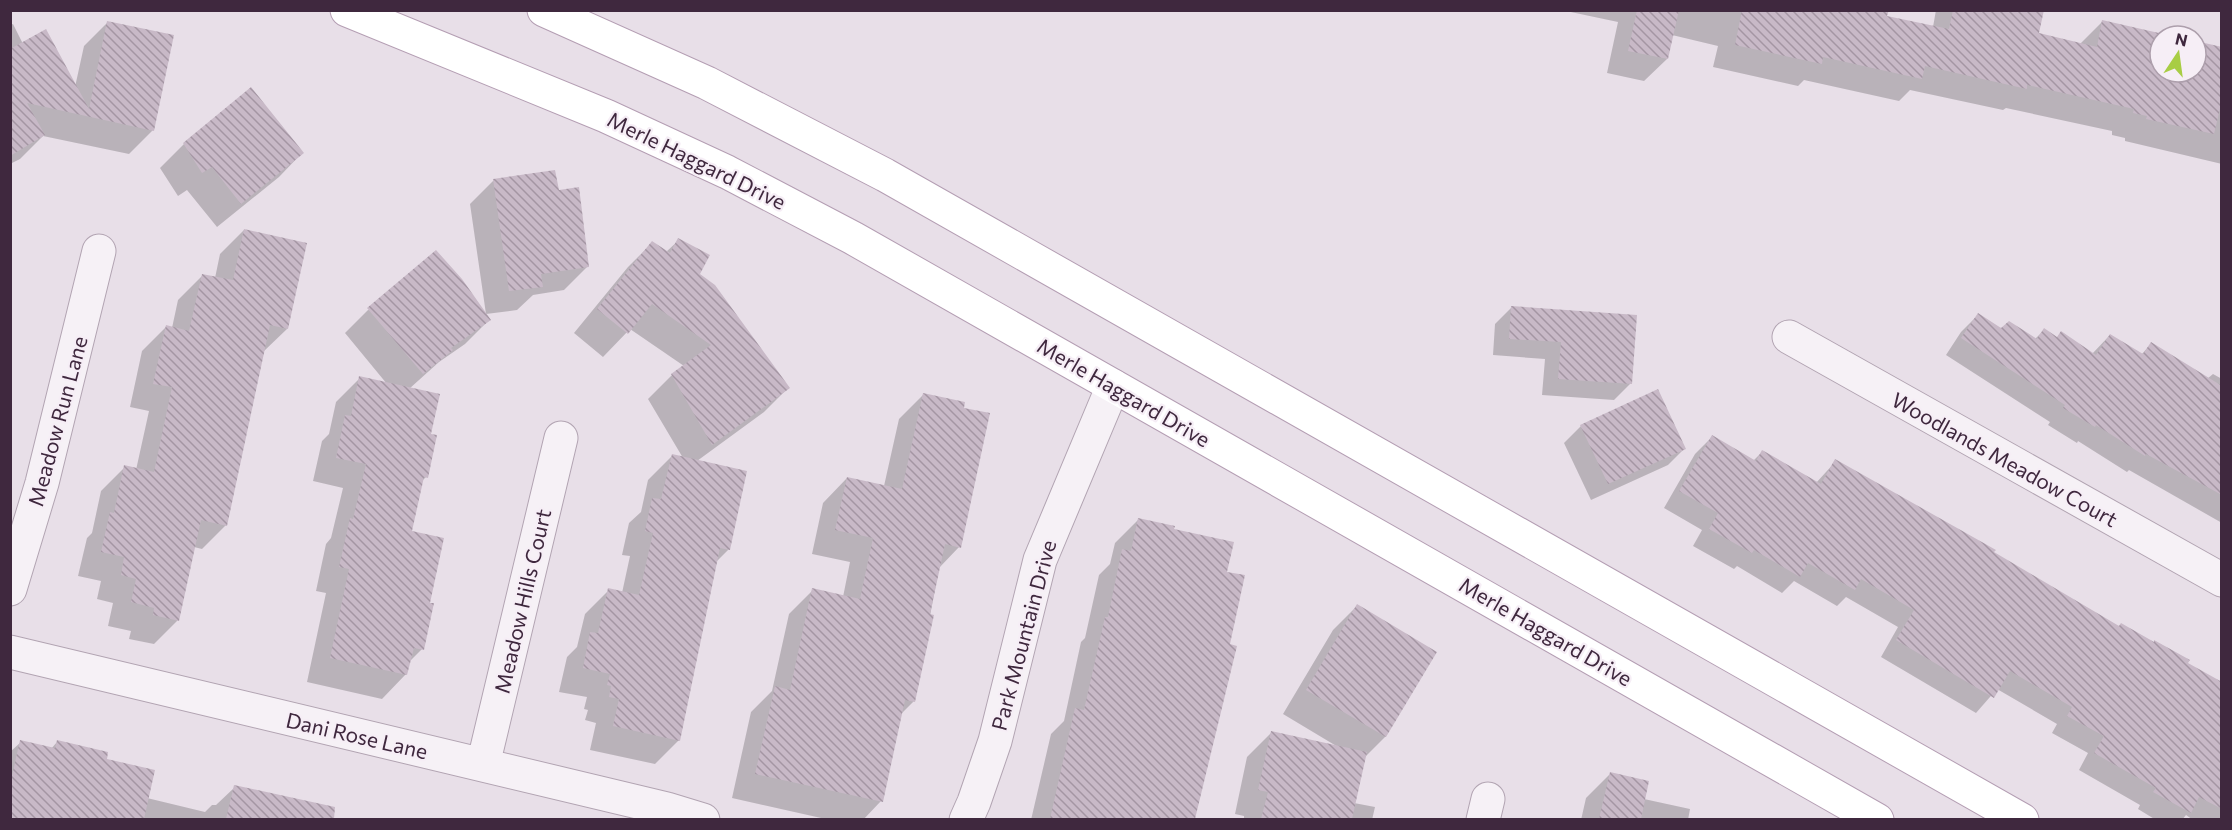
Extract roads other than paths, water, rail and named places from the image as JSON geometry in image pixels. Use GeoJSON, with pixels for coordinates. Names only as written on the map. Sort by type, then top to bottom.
{"type":"FeatureCollection","features":[{"type":"Feature","properties":{"kind":"main road","name":"Merle Haggard Drive"},"geometry":{"type":"LineString","coordinates":[[346,10],[606,116],[727,172],[852,238],[1877,819]]}},
{"type":"Feature","properties":{"kind":"main road"},"geometry":{"type":"LineString","coordinates":[[544,10],[707,83],[885,175],[2022,819]]}},
{"type":"Feature","properties":{"kind":"street","name":"Meadow Run Lane"},"geometry":{"type":"LineString","coordinates":[[10,589],[42,483],[99,251]]}},
{"type":"Feature","properties":{"kind":"street","name":"Woodlands Meadow Court"},"geometry":{"type":"LineString","coordinates":[[1789,338],[2222,580]]}},
{"type":"Feature","properties":{"kind":"street","name":"Park Mountain Drive"},"geometry":{"type":"LineString","coordinates":[[966,819],[995,741],[1040,560],[1113,386]]}},
{"type":"Feature","properties":{"kind":"street","name":"Meadow Hills Court"},"geometry":{"type":"LineString","coordinates":[[483,765],[561,438]]}},
{"type":"Feature","properties":{"kind":"street","name":"Dani Rose Lane"},"geometry":{"type":"LineString","coordinates":[[10,652],[703,819]]}}]}
